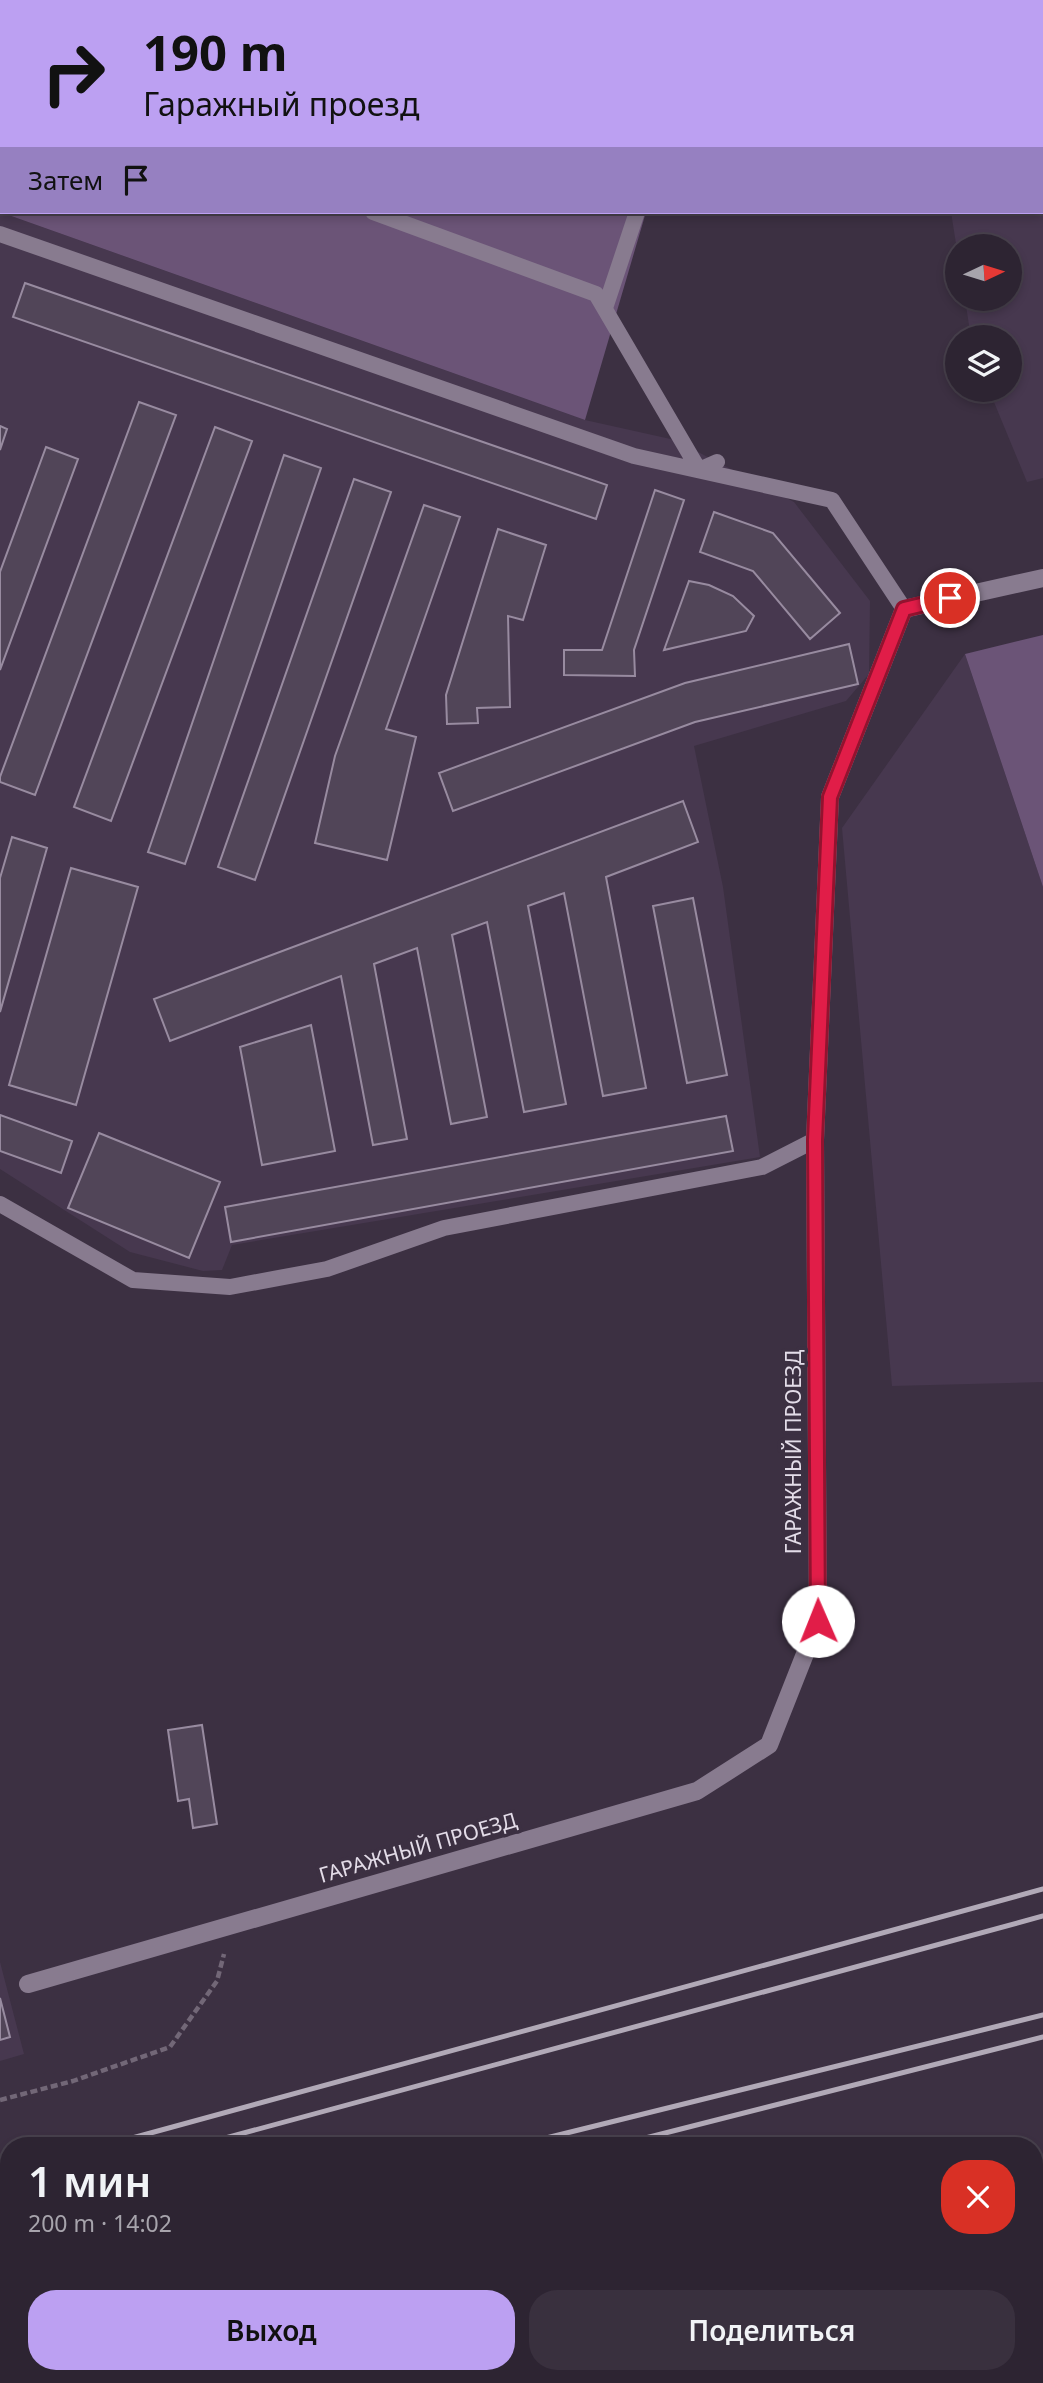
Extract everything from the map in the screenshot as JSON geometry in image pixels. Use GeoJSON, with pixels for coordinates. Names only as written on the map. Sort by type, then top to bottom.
{"type":"FeatureCollection","features":[{"type":"Feature","properties":{"kind":"street"},"geometry":{"type":"LineString","coordinates":[[904,609],[1043,578]]}},
{"type":"Feature","properties":{"kind":"street","name":"ГАРАЖНЫЙ ПРОЕЗД"},"geometry":{"type":"LineString","coordinates":[[29,1984],[697,1791],[769,1745],[818,1621],[815,1140],[830,797],[904,609]]}},
{"type":"Feature","properties":{"kind":"lane"},"geometry":{"type":"LineString","coordinates":[[378,214],[596,294],[699,470]]}},
{"type":"Feature","properties":{"kind":"lane"},"geometry":{"type":"LineString","coordinates":[[605,308],[637,214]]}},
{"type":"Feature","properties":{"kind":"lane"},"geometry":{"type":"LineString","coordinates":[[0,234],[634,456],[832,500],[904,609]]}},
{"type":"Feature","properties":{"kind":"lane"},"geometry":{"type":"LineString","coordinates":[[699,470],[717,462]]}},
{"type":"Feature","properties":{"kind":"lane"},"geometry":{"type":"LineString","coordinates":[[0,1204],[133,1280],[230,1287],[327,1269],[444,1228],[762,1167],[815,1140]]}},
{"type":"Feature","properties":{"kind":"path"},"geometry":{"type":"LineString","coordinates":[[0,2100],[73,2081],[170,2047],[217,1982],[230,1926]]}},
{"type":"Feature","properties":{"kind":"shaded area"},"geometry":{"type":"Polygon","coordinates":[[[0,214],[585,420],[675,440],[794,502],[870,601],[869,674],[846,701],[694,746],[723,887],[760,1157],[232,1245],[222,1270],[203,1271],[130,1252],[0,1169],[0,214]]]}},
{"type":"Feature","properties":{"kind":"shaded area"},"geometry":{"type":"Polygon","coordinates":[[[6,214],[645,214],[585,420],[6,214]]]}},
{"type":"Feature","properties":{"kind":"shaded area"},"geometry":{"type":"Polygon","coordinates":[[[951,214],[1043,214],[1043,478],[1027,482],[994,402],[1022,402],[1022,325],[969,325],[967,312],[1022,312],[1022,234],[954,234],[951,214]]]}},
{"type":"Feature","properties":{"kind":"shaded area"},"geometry":{"type":"Polygon","coordinates":[[[1043,635],[1043,887],[965,654],[1043,635]]]}},
{"type":"Feature","properties":{"kind":"shaded area"},"geometry":{"type":"Polygon","coordinates":[[[965,654],[1043,887],[1043,1382],[892,1386],[842,828],[965,654]]]}},
{"type":"Feature","properties":{"kind":"shaded area"},"geometry":{"type":"Polygon","coordinates":[[[0,1962],[24,2054],[0,2061],[0,1962]]]}},
{"type":"Feature","properties":{"kind":"building"},"geometry":{"type":"Polygon","coordinates":[[[25,283],[607,485],[596,519],[13,317],[25,283]]]}},
{"type":"Feature","properties":{"kind":"building"},"geometry":{"type":"Polygon","coordinates":[[[139,402],[176,415],[35,795],[0,782],[0,777],[139,402]]]}},
{"type":"Feature","properties":{"kind":"building"},"geometry":{"type":"Polygon","coordinates":[[[0,426],[7,429],[0,450],[0,426]]]}},
{"type":"Feature","properties":{"kind":"building"},"geometry":{"type":"Polygon","coordinates":[[[215,427],[252,441],[111,821],[74,807],[215,427]]]}},
{"type":"Feature","properties":{"kind":"building"},"geometry":{"type":"Polygon","coordinates":[[[46,447],[78,459],[0,670],[0,572],[46,447]]]}},
{"type":"Feature","properties":{"kind":"building"},"geometry":{"type":"Polygon","coordinates":[[[284,455],[321,468],[185,864],[148,852],[284,455]]]}},
{"type":"Feature","properties":{"kind":"building"},"geometry":{"type":"Polygon","coordinates":[[[354,479],[391,492],[255,880],[218,867],[354,479]]]}},
{"type":"Feature","properties":{"kind":"building"},"geometry":{"type":"Polygon","coordinates":[[[655,490],[684,500],[634,650],[635,676],[564,675],[564,650],[602,650],[655,490]]]}},
{"type":"Feature","properties":{"kind":"building"},"geometry":{"type":"Polygon","coordinates":[[[424,505],[460,517],[386,729],[416,737],[387,860],[315,843],[335,756],[424,505]]]}},
{"type":"Feature","properties":{"kind":"building"},"geometry":{"type":"Polygon","coordinates":[[[714,512],[773,533],[840,613],[810,639],[753,571],[700,552],[714,512]]]}},
{"type":"Feature","properties":{"kind":"building"},"geometry":{"type":"Polygon","coordinates":[[[498,529],[546,545],[523,620],[508,616],[510,707],[477,708],[478,723],[447,724],[446,695],[498,529]]]}},
{"type":"Feature","properties":{"kind":"building"},"geometry":{"type":"Polygon","coordinates":[[[689,581],[709,585],[733,596],[754,616],[746,631],[664,650],[689,581]]]}},
{"type":"Feature","properties":{"kind":"building"},"geometry":{"type":"Polygon","coordinates":[[[849,644],[858,684],[695,722],[453,811],[439,773],[685,683],[849,644]]]}},
{"type":"Feature","properties":{"kind":"building"},"geometry":{"type":"Polygon","coordinates":[[[683,801],[698,842],[606,877],[646,1088],[603,1096],[564,893],[528,906],[566,1104],[524,1112],[487,922],[452,935],[487,1117],[451,1124],[417,948],[374,964],[407,1139],[373,1145],[341,976],[170,1041],[154,999],[683,801]]]}},
{"type":"Feature","properties":{"kind":"building"},"geometry":{"type":"Polygon","coordinates":[[[12,837],[47,848],[0,1012],[0,878],[12,837]]]}},
{"type":"Feature","properties":{"kind":"building"},"geometry":{"type":"Polygon","coordinates":[[[71,868],[138,887],[76,1105],[9,1085],[71,868]]]}},
{"type":"Feature","properties":{"kind":"building"},"geometry":{"type":"Polygon","coordinates":[[[693,898],[727,1075],[687,1083],[653,906],[693,898]]]}},
{"type":"Feature","properties":{"kind":"building"},"geometry":{"type":"Polygon","coordinates":[[[311,1025],[335,1151],[262,1165],[240,1047],[311,1025]]]}},
{"type":"Feature","properties":{"kind":"building"},"geometry":{"type":"Polygon","coordinates":[[[0,1115],[72,1141],[61,1173],[0,1151],[0,1115]]]}},
{"type":"Feature","properties":{"kind":"building"},"geometry":{"type":"Polygon","coordinates":[[[726,1116],[733,1151],[231,1242],[225,1207],[726,1116]]]}},
{"type":"Feature","properties":{"kind":"building"},"geometry":{"type":"Polygon","coordinates":[[[99,1133],[220,1182],[189,1258],[68,1208],[99,1133]]]}},
{"type":"Feature","properties":{"kind":"building"},"geometry":{"type":"Polygon","coordinates":[[[202,1725],[217,1824],[193,1828],[189,1799],[178,1801],[168,1730],[202,1725]]]}},
{"type":"Feature","properties":{"kind":"building"},"geometry":{"type":"Polygon","coordinates":[[[0,1998],[10,2037],[0,2040],[0,1998]]]}},
{"type":"Feature","properties":{"kind":"railway"},"geometry":{"type":"LineString","coordinates":[[136,2137],[1043,1889]]}},
{"type":"Feature","properties":{"kind":"railway"},"geometry":{"type":"LineString","coordinates":[[229,2137],[1043,1916]]}},
{"type":"Feature","properties":{"kind":"railway"},"geometry":{"type":"LineString","coordinates":[[550,2137],[1043,2015]]}},
{"type":"Feature","properties":{"kind":"railway"},"geometry":{"type":"LineString","coordinates":[[649,2137],[1043,2037]]}},
{"type":"Feature","properties":{"kind":"route"},"geometry":{"type":"LineString","coordinates":[[818,1621],[815,1140],[830,797],[904,609],[950,598]]}}]}
